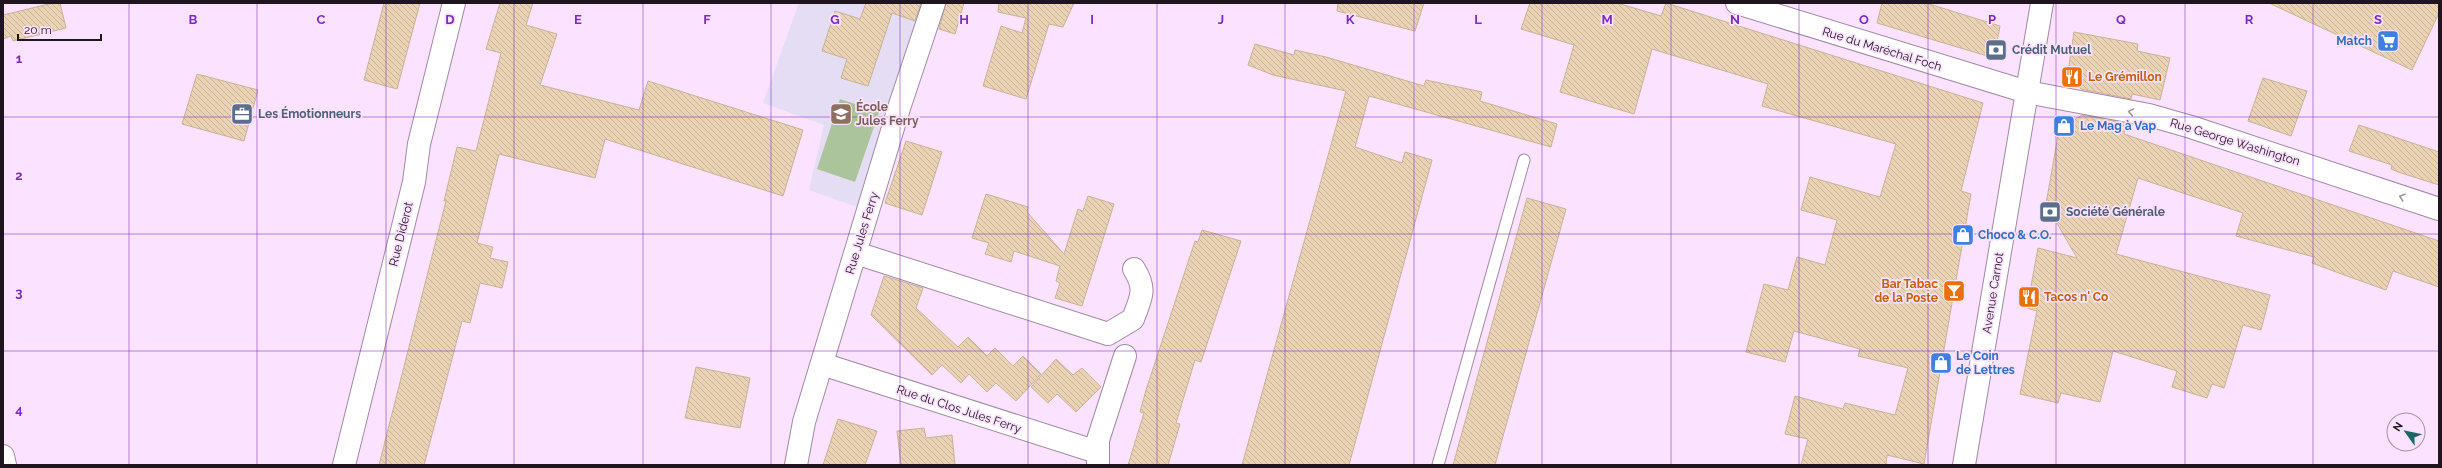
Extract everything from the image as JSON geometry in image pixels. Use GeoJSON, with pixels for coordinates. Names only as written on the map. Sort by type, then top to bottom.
{"type":"FeatureCollection","features":[{"type":"Feature","properties":{"kind":"street","name":"Rue Diderot"},"geometry":{"type":"LineString","coordinates":[[344,465],[414,182],[419,144],[454,3]]}},
{"type":"Feature","properties":{"kind":"street","name":"Rue Jules Ferry"},"geometry":{"type":"LineString","coordinates":[[796,465],[804,422],[899,108],[934,3]]}},
{"type":"Feature","properties":{"kind":"street","name":"Rue du Maréchal Foch"},"geometry":{"type":"LineString","coordinates":[[1737,3],[2027,92]]}},
{"type":"Feature","properties":{"kind":"street","name":"Avenue Carnot"},"geometry":{"type":"LineString","coordinates":[[1964,465],[2042,3]]}},
{"type":"Feature","properties":{"kind":"street","name":"Rue George Washington"},"geometry":{"type":"LineString","coordinates":[[2027,92],[2149,115],[2191,127],[2439,209]]}},
{"type":"Feature","properties":{"kind":"street"},"geometry":{"type":"LineString","coordinates":[[856,253],[1108,334],[1133,319],[1141,297],[1142,282],[1134,269]]}},
{"type":"Feature","properties":{"kind":"street","name":"Rue du Clos Jules Ferry"},"geometry":{"type":"LineString","coordinates":[[822,364],[1097,459],[1098,440],[1125,356]]}},
{"type":"Feature","properties":{"kind":"street"},"geometry":{"type":"LineString","coordinates":[[3,456],[5,465]]}},
{"type":"Feature","properties":{"kind":"lane"},"geometry":{"type":"LineString","coordinates":[[1438,465],[1524,160]]}},
{"type":"Feature","properties":{"kind":"shaded area","name":"École Jules Ferry"},"geometry":{"type":"Polygon","coordinates":[[[799,3],[927,3],[857,207],[809,190],[824,125],[763,103],[799,3]]]}},
{"type":"Feature","properties":{"kind":"green space"},"geometry":{"type":"Polygon","coordinates":[[[840,99],[879,112],[855,182],[817,169],[840,99]]]}},
{"type":"Feature","properties":{"kind":"building"},"geometry":{"type":"Polygon","coordinates":[[[53,3],[60,3],[66,28],[13,41],[11,36],[3,39],[3,15],[53,3]]]}},
{"type":"Feature","properties":{"kind":"building"},"geometry":{"type":"Polygon","coordinates":[[[384,3],[420,3],[397,89],[364,80],[384,3]]]}},
{"type":"Feature","properties":{"kind":"building"},"geometry":{"type":"Polygon","coordinates":[[[500,3],[533,3],[526,25],[557,34],[540,85],[639,110],[648,81],[803,130],[783,196],[605,139],[595,178],[499,154],[477,243],[493,247],[490,258],[508,262],[502,288],[480,283],[470,323],[462,321],[424,465],[379,465],[446,201],[444,201],[457,147],[476,151],[501,53],[486,49],[500,3]]]}},
{"type":"Feature","properties":{"kind":"building"},"geometry":{"type":"Polygon","coordinates":[[[866,3],[921,3],[915,21],[892,13],[868,86],[841,78],[847,59],[822,51],[835,11],[860,19],[866,3]]]}},
{"type":"Feature","properties":{"kind":"building"},"geometry":{"type":"Polygon","coordinates":[[[946,3],[964,3],[955,34],[939,29],[946,3]]]}},
{"type":"Feature","properties":{"kind":"building"},"geometry":{"type":"Polygon","coordinates":[[[999,3],[1074,3],[1063,27],[1049,24],[1026,99],[983,86],[1001,26],[1022,33],[1026,18],[998,12],[999,3]]]}},
{"type":"Feature","properties":{"kind":"building"},"geometry":{"type":"Polygon","coordinates":[[[1338,3],[1424,3],[1415,31],[1337,11],[1338,3]]]}},
{"type":"Feature","properties":{"kind":"building"},"geometry":{"type":"Polygon","coordinates":[[[1530,3],[1617,3],[1661,16],[1666,3],[1983,103],[1961,191],[1971,194],[1924,464],[1887,455],[1886,465],[1801,465],[1808,439],[1785,434],[1795,396],[1843,409],[1845,403],[1895,415],[1908,368],[1858,356],[1860,349],[1794,331],[1785,362],[1746,352],[1764,284],[1788,290],[1797,257],[1825,265],[1837,220],[1801,210],[1810,177],[1880,197],[1896,144],[1762,106],[1768,84],[1652,49],[1634,114],[1560,92],[1574,45],[1521,29],[1530,3]]]}},
{"type":"Feature","properties":{"kind":"building"},"geometry":{"type":"Polygon","coordinates":[[[1882,3],[1926,3],[2000,26],[1994,58],[1877,23],[1882,3]]]}},
{"type":"Feature","properties":{"kind":"building","name":"Match"},"geometry":{"type":"Polygon","coordinates":[[[2269,3],[2439,3],[2439,13],[2412,70],[2269,3]]]}},
{"type":"Feature","properties":{"kind":"building"},"geometry":{"type":"Polygon","coordinates":[[[2074,32],[2138,44],[2137,51],[2170,58],[2160,100],[2132,94],[2131,99],[2081,89],[2068,72],[2074,32]]]}},
{"type":"Feature","properties":{"kind":"building"},"geometry":{"type":"Polygon","coordinates":[[[1255,44],[1294,55],[1295,50],[1326,57],[1424,86],[1426,80],[1482,92],[1480,101],[1557,124],[1551,147],[1369,96],[1355,147],[1402,163],[1405,152],[1432,160],[1349,465],[1242,465],[1346,91],[1273,75],[1248,65],[1255,44]]]}},
{"type":"Feature","properties":{"kind":"building"},"geometry":{"type":"Polygon","coordinates":[[[197,74],[258,90],[244,141],[182,124],[197,74]]]}},
{"type":"Feature","properties":{"kind":"building"},"geometry":{"type":"Polygon","coordinates":[[[2263,78],[2307,91],[2291,136],[2248,121],[2263,78]]]}},
{"type":"Feature","properties":{"kind":"building"},"geometry":{"type":"Polygon","coordinates":[[[2082,115],[2126,123],[2124,134],[2439,241],[2439,287],[2393,271],[2386,290],[2312,263],[2314,257],[2236,236],[2243,213],[2138,178],[2116,254],[2270,295],[2261,330],[2243,325],[2224,388],[2212,384],[2207,398],[2172,387],[2177,371],[2113,351],[2100,402],[2061,393],[2058,403],[2020,394],[2037,311],[2027,308],[2038,248],[2077,258],[2046,204],[2059,130],[2082,115]]]}},
{"type":"Feature","properties":{"kind":"building"},"geometry":{"type":"Polygon","coordinates":[[[2359,125],[2439,152],[2439,185],[2398,172],[2391,169],[2392,165],[2349,151],[2359,125]]]}},
{"type":"Feature","properties":{"kind":"building"},"geometry":{"type":"Polygon","coordinates":[[[906,141],[942,152],[922,215],[885,203],[906,141]]]}},
{"type":"Feature","properties":{"kind":"building"},"geometry":{"type":"Polygon","coordinates":[[[986,194],[1028,207],[1027,212],[1064,254],[1078,209],[1083,211],[1088,196],[1114,204],[1082,306],[1055,298],[1060,283],[1056,281],[1060,266],[1014,251],[1011,262],[985,254],[989,243],[972,238],[986,194]]]}},
{"type":"Feature","properties":{"kind":"building"},"geometry":{"type":"Polygon","coordinates":[[[1527,198],[1566,209],[1495,465],[1453,465],[1527,198]]]}},
{"type":"Feature","properties":{"kind":"building"},"geometry":{"type":"Polygon","coordinates":[[[1202,230],[1241,241],[1201,362],[1195,360],[1176,423],[1180,424],[1168,465],[1128,465],[1144,413],[1140,412],[1146,390],[1195,241],[1198,242],[1202,230]]]}},
{"type":"Feature","properties":{"kind":"building"},"geometry":{"type":"Polygon","coordinates":[[[884,276],[923,288],[916,308],[958,347],[968,337],[987,356],[995,348],[1013,366],[1023,356],[1041,374],[1016,401],[996,383],[987,392],[969,374],[961,383],[942,365],[932,375],[871,315],[884,276]]]}},
{"type":"Feature","properties":{"kind":"building"},"geometry":{"type":"Polygon","coordinates":[[[1056,359],[1073,375],[1082,368],[1101,387],[1076,412],[1057,394],[1048,403],[1031,387],[1056,359]]]}},
{"type":"Feature","properties":{"kind":"building"},"geometry":{"type":"Polygon","coordinates":[[[696,367],[750,378],[740,428],[685,418],[696,367]]]}},
{"type":"Feature","properties":{"kind":"building"},"geometry":{"type":"Polygon","coordinates":[[[838,419],[877,431],[865,465],[823,465],[838,419]]]}},
{"type":"Feature","properties":{"kind":"building"},"geometry":{"type":"Polygon","coordinates":[[[924,428],[926,438],[952,435],[955,465],[901,465],[897,431],[924,428]]]}},
{"type":"Feature","properties":{"kind":"place","name":"Match"},"geometry":{"type":"Point","coordinates":[2388,41]}},
{"type":"Feature","properties":{"kind":"place","name":"Crédit Mutuel"},"geometry":{"type":"Point","coordinates":[1996,50]}},
{"type":"Feature","properties":{"kind":"place","name":"Le Grémillon"},"geometry":{"type":"Point","coordinates":[2072,77]}},
{"type":"Feature","properties":{"kind":"place","name":"Les Émotionneurs"},"geometry":{"type":"Point","coordinates":[242,114]}},
{"type":"Feature","properties":{"kind":"place","name":"École Jules Ferry"},"geometry":{"type":"Point","coordinates":[841,114]}},
{"type":"Feature","properties":{"kind":"place","name":"Le Mag à Vap"},"geometry":{"type":"Point","coordinates":[2064,126]}},
{"type":"Feature","properties":{"kind":"place","name":"Société Générale"},"geometry":{"type":"Point","coordinates":[2050,212]}},
{"type":"Feature","properties":{"kind":"place","name":"Choco & C.O."},"geometry":{"type":"Point","coordinates":[1963,235]}},
{"type":"Feature","properties":{"kind":"place","name":"Bar Tabac de la Poste"},"geometry":{"type":"Point","coordinates":[1954,291]}},
{"type":"Feature","properties":{"kind":"place","name":"Tacos n' Co"},"geometry":{"type":"Point","coordinates":[2029,297]}},
{"type":"Feature","properties":{"kind":"place","name":"Le Coin de Lettres"},"geometry":{"type":"Point","coordinates":[1941,363]}}]}
